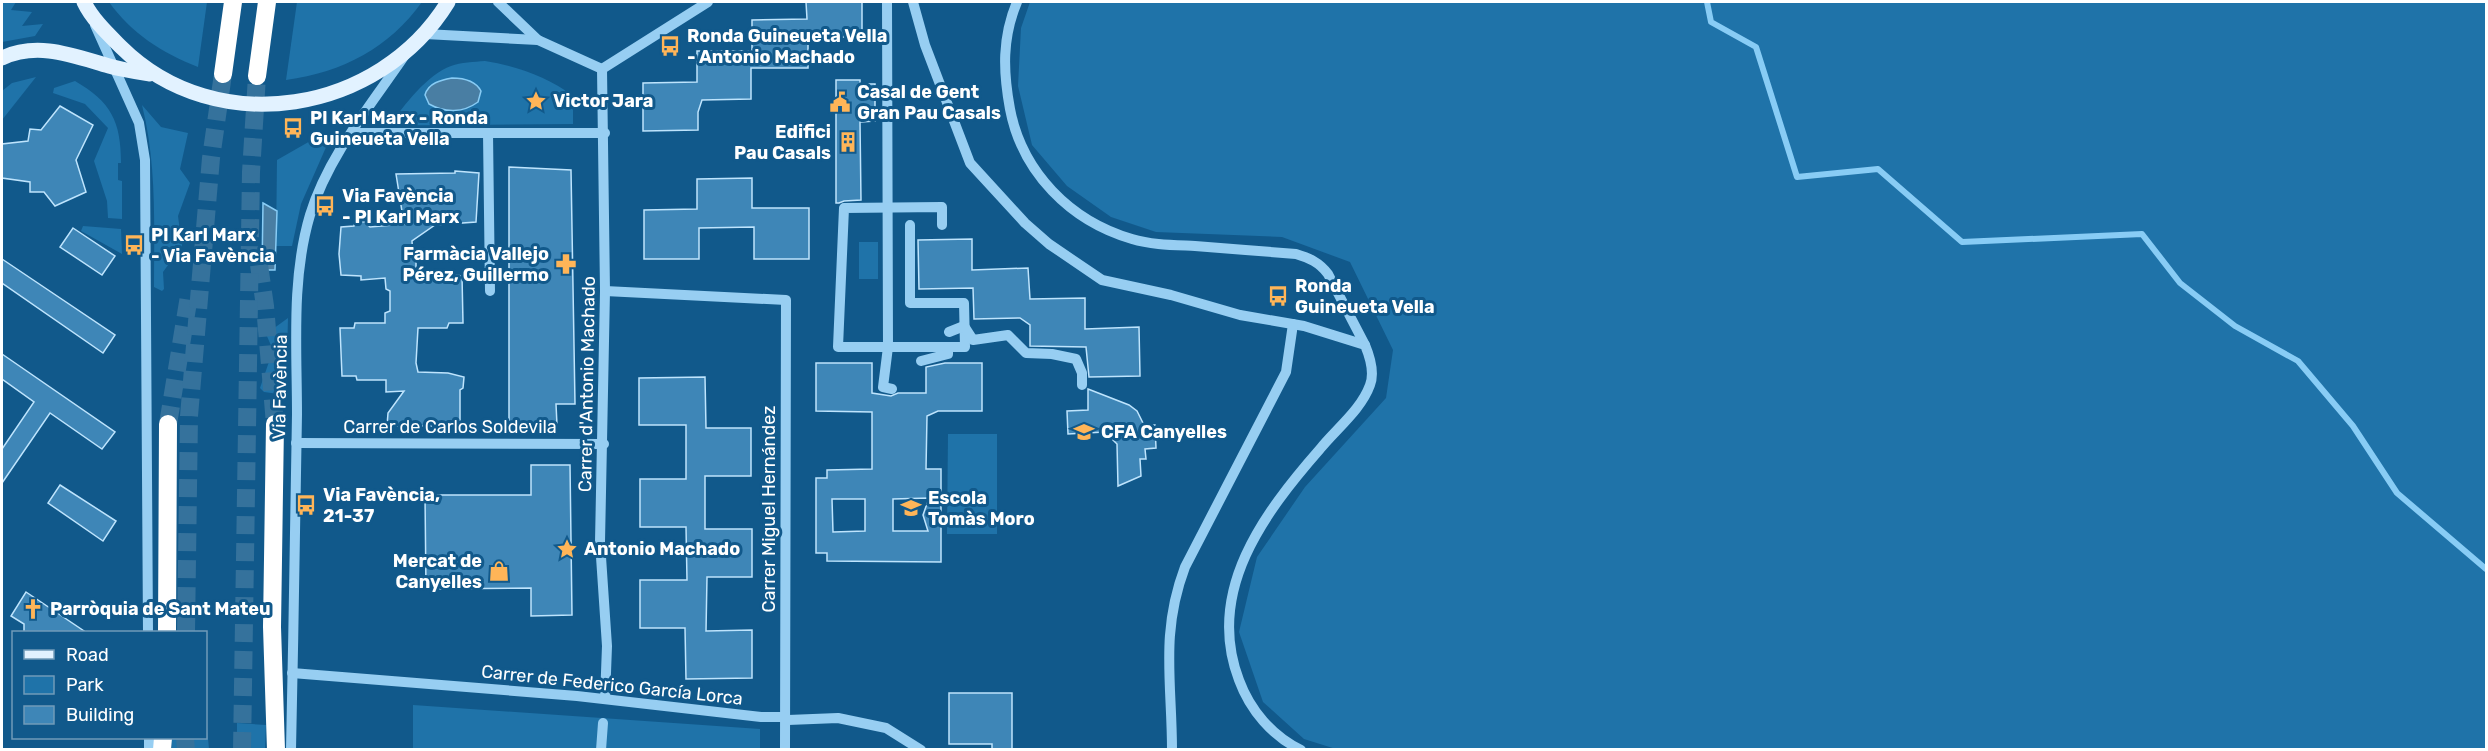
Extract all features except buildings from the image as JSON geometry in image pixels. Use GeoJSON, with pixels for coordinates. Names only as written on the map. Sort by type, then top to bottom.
{"type":"FeatureCollection","features":[{"type":"Feature","properties":{"kind":"highway"},"geometry":{"type":"LineString","coordinates":[[223,74],[233,2]]}},
{"type":"Feature","properties":{"kind":"highway"},"geometry":{"type":"LineString","coordinates":[[257,76],[267,2]]}},
{"type":"Feature","properties":{"kind":"highway"},"geometry":{"type":"LineString","coordinates":[[166,631],[168,424]]}},
{"type":"Feature","properties":{"kind":"highway"},"geometry":{"type":"LineString","coordinates":[[275,424],[272,627],[276,750]]}},
{"type":"Feature","properties":{"kind":"main road"},"geometry":{"type":"LineString","coordinates":[[87,8],[129,55],[156,75],[184,89],[227,101],[249,104],[294,102],[340,91],[364,81],[407,53],[425,34],[448,2]]}},
{"type":"Feature","properties":{"kind":"main road"},"geometry":{"type":"LineString","coordinates":[[2,58],[26,50],[56,51],[112,67],[156,75]]}},
{"type":"Feature","properties":{"kind":"street"},"geometry":{"type":"LineString","coordinates":[[498,2],[538,40],[602,69],[708,2]]}},
{"type":"Feature","properties":{"kind":"street"},"geometry":{"type":"LineString","coordinates":[[887,2],[888,347],[884,387],[892,389]]}},
{"type":"Feature","properties":{"kind":"street"},"geometry":{"type":"LineString","coordinates":[[913,2],[925,45],[970,163],[1025,223],[1048,244],[1102,280],[1171,295],[1240,315],[1293,324],[1365,345]]}},
{"type":"Feature","properties":{"kind":"street"},"geometry":{"type":"LineString","coordinates":[[1017,2],[1006,33],[1004,52],[1008,101],[1018,141],[1036,172],[1052,190],[1088,219],[1132,239],[1296,254],[1310,258],[1322,266],[1328,274],[1365,345],[1372,375],[1365,396],[1287,489],[1257,531],[1240,567],[1230,608],[1227,634],[1240,685],[1268,727],[1301,750]]}},
{"type":"Feature","properties":{"kind":"street"},"geometry":{"type":"LineString","coordinates":[[87,8],[139,123],[145,160],[147,631]]}},
{"type":"Feature","properties":{"kind":"street"},"geometry":{"type":"LineString","coordinates":[[425,34],[538,40]]}},
{"type":"Feature","properties":{"kind":"street","name":"Via Favència"},"geometry":{"type":"LineString","coordinates":[[291,750],[298,282],[303,246],[311,213],[324,182],[353,133],[407,53]]}},
{"type":"Feature","properties":{"kind":"street","name":"Carrer d'Antonio Machado"},"geometry":{"type":"LineString","coordinates":[[602,69],[605,134],[605,291],[604,444],[600,542],[607,646],[604,699]]}},
{"type":"Feature","properties":{"kind":"street"},"geometry":{"type":"LineString","coordinates":[[353,133],[605,134]]}},
{"type":"Feature","properties":{"kind":"street"},"geometry":{"type":"LineString","coordinates":[[488,133],[490,291]]}},
{"type":"Feature","properties":{"kind":"street"},"geometry":{"type":"LineString","coordinates":[[910,225],[910,303],[964,303],[964,347],[838,347],[844,208],[887,204],[942,207],[942,225]]}},
{"type":"Feature","properties":{"kind":"street","name":"Carrer Miguel Hernández"},"geometry":{"type":"LineString","coordinates":[[605,291],[786,300],[785,750]]}},
{"type":"Feature","properties":{"kind":"street"},"geometry":{"type":"LineString","coordinates":[[1172,750],[1168,648],[1175,596],[1185,567],[1286,372],[1293,324]]}},
{"type":"Feature","properties":{"kind":"street"},"geometry":{"type":"LineString","coordinates":[[949,332],[964,326]]}},
{"type":"Feature","properties":{"kind":"street"},"geometry":{"type":"LineString","coordinates":[[964,326],[973,340],[1008,335],[1026,353],[1076,358],[1082,373],[1082,385]]}},
{"type":"Feature","properties":{"kind":"street"},"geometry":{"type":"LineString","coordinates":[[921,361],[948,354],[948,347]]}},
{"type":"Feature","properties":{"kind":"street","name":"Carrer de Carlos Soldevila"},"geometry":{"type":"LineString","coordinates":[[296,443],[604,444]]}},
{"type":"Feature","properties":{"kind":"street","name":"Carrer de Federico García Lorca"},"geometry":{"type":"LineString","coordinates":[[292,673],[604,699],[760,717],[785,717],[788,720],[838,718],[886,728],[921,750]]}},
{"type":"Feature","properties":{"kind":"street"},"geometry":{"type":"LineString","coordinates":[[601,750],[603,723]]}},
{"type":"Feature","properties":{"kind":"green space"},"geometry":{"type":"Polygon","coordinates":[[[2,2],[16,2],[11,10],[32,12],[22,26],[43,24],[35,36],[2,42],[2,2]]]}},
{"type":"Feature","properties":{"kind":"green space"},"geometry":{"type":"Polygon","coordinates":[[[109,2],[207,2],[198,67],[148,41],[127,23],[109,2]]]}},
{"type":"Feature","properties":{"kind":"green space"},"geometry":{"type":"Polygon","coordinates":[[[297,2],[422,2],[395,32],[363,55],[327,71],[286,80],[297,2]]]}},
{"type":"Feature","properties":{"kind":"green space"},"geometry":{"type":"Polygon","coordinates":[[[1030,2],[2486,2],[2486,749],[1339,750],[1304,739],[1263,702],[1239,632],[1257,557],[1305,487],[1386,398],[1393,350],[1350,262],[1282,237],[1156,232],[1111,217],[1067,186],[1032,145],[1018,86],[1021,28],[1030,2]]]}},
{"type":"Feature","properties":{"kind":"green space"},"geometry":{"type":"Polygon","coordinates":[[[485,61],[531,73],[573,96],[573,124],[390,125],[425,83],[442,70],[468,62],[485,61]]]}},
{"type":"Feature","properties":{"kind":"green space"},"geometry":{"type":"Polygon","coordinates":[[[36,77],[2,120],[2,91],[12,83],[36,77]]]}},
{"type":"Feature","properties":{"kind":"green space"},"geometry":{"type":"Polygon","coordinates":[[[75,81],[105,105],[116,124],[121,148],[118,180],[122,181],[122,219],[108,218],[107,201],[94,161],[108,128],[85,104],[53,93],[54,88],[75,81]]]}},
{"type":"Feature","properties":{"kind":"green space"},"geometry":{"type":"Polygon","coordinates":[[[142,105],[161,127],[188,133],[180,169],[190,183],[178,216],[182,246],[163,272],[164,289],[162,291],[154,287],[152,173],[142,105]]]}},
{"type":"Feature","properties":{"kind":"green space"},"geometry":{"type":"Polygon","coordinates":[[[319,136],[327,145],[301,204],[292,246],[276,246],[277,160],[319,136]]]}},
{"type":"Feature","properties":{"kind":"green space"},"geometry":{"type":"Polygon","coordinates":[[[83,226],[121,229],[122,254],[81,231],[83,226]]]}},
{"type":"Feature","properties":{"kind":"green space"},"geometry":{"type":"Polygon","coordinates":[[[859,242],[878,242],[878,279],[859,279],[859,242]]]}},
{"type":"Feature","properties":{"kind":"green space"},"geometry":{"type":"Polygon","coordinates":[[[288,318],[286,395],[264,392],[260,388],[273,350],[266,334],[288,318]]]}},
{"type":"Feature","properties":{"kind":"green space"},"geometry":{"type":"Polygon","coordinates":[[[948,434],[997,434],[997,534],[947,534],[948,434]]]}},
{"type":"Feature","properties":{"kind":"green space"},"geometry":{"type":"Polygon","coordinates":[[[413,705],[760,729],[760,749],[413,750],[413,705]]]}},
{"type":"Feature","properties":{"kind":"green space"},"geometry":{"type":"Polygon","coordinates":[[[237,723],[266,725],[265,749],[237,749],[237,723]]]}},
{"type":"Feature","properties":{"kind":"green space"},"geometry":{"type":"Polygon","coordinates":[[[207,727],[209,749],[172,749],[172,739],[207,739],[207,727]]]}},
{"type":"Feature","properties":{"kind":"shaded area"},"geometry":{"type":"Polygon","coordinates":[[[452,78],[464,79],[475,84],[481,91],[478,102],[460,110],[441,109],[429,104],[425,95],[429,88],[439,81],[452,78]]]}},
{"type":"Feature","properties":{"kind":"shaded area"},"geometry":{"type":"Polygon","coordinates":[[[263,203],[277,211],[275,270],[262,270],[263,203]]]}},
{"type":"Feature","properties":{"kind":"waterway"},"geometry":{"type":"LineString","coordinates":[[1707,2],[1711,22],[1756,47],[1797,177],[1878,169],[1962,242],[2142,234],[2180,283],[2235,326],[2298,361],[2353,426],[2397,493],[2486,569]]}},
{"type":"Feature","properties":{"kind":"tunnel"},"geometry":{"type":"LineString","coordinates":[[186,631],[189,416],[211,158],[223,74]]}},
{"type":"Feature","properties":{"kind":"tunnel"},"geometry":{"type":"LineString","coordinates":[[242,750],[251,172],[257,76]]}},
{"type":"Feature","properties":{"kind":"tunnel"},"geometry":{"type":"LineString","coordinates":[[259,265],[265,306],[275,424]]}},
{"type":"Feature","properties":{"kind":"tunnel"},"geometry":{"type":"LineString","coordinates":[[168,424],[189,296]]}},
{"type":"Feature","properties":{"kind":"tunnel"},"geometry":{"type":"LineString","coordinates":[[185,739],[186,750]]}},
{"type":"Feature","properties":{"kind":"place","name":"Ronda Guineueta Vella - Antonio Machado"},"geometry":{"type":"Point","coordinates":[670,46]}},
{"type":"Feature","properties":{"kind":"place","name":"Victor Jara"},"geometry":{"type":"Point","coordinates":[536,101]}},
{"type":"Feature","properties":{"kind":"place","name":"Casal de Gent Gran Pau Casals"},"geometry":{"type":"Point","coordinates":[840,102]}},
{"type":"Feature","properties":{"kind":"place","name":"Pl Karl Marx - Ronda Guineueta Vella"},"geometry":{"type":"Point","coordinates":[293,128]}},
{"type":"Feature","properties":{"kind":"place","name":"Edifici Pau Casals"},"geometry":{"type":"Point","coordinates":[848,142]}},
{"type":"Feature","properties":{"kind":"place","name":"Via Favència - Pl Karl Marx"},"geometry":{"type":"Point","coordinates":[325,206]}},
{"type":"Feature","properties":{"kind":"place","name":"Pl Karl Marx - Via Favència"},"geometry":{"type":"Point","coordinates":[134,245]}},
{"type":"Feature","properties":{"kind":"place","name":"Farmàcia Vallejo Pérez, Guillermo"},"geometry":{"type":"Point","coordinates":[566,264]}},
{"type":"Feature","properties":{"kind":"place","name":"Ronda Guineueta Vella"},"geometry":{"type":"Point","coordinates":[1278,296]}},
{"type":"Feature","properties":{"kind":"place","name":"CFA Canyelles"},"geometry":{"type":"Point","coordinates":[1084,432]}},
{"type":"Feature","properties":{"kind":"place","name":"Via Favència, 21-37"},"geometry":{"type":"Point","coordinates":[306,505]}},
{"type":"Feature","properties":{"kind":"place","name":"Escola Tomàs Moro"},"geometry":{"type":"Point","coordinates":[911,508]}},
{"type":"Feature","properties":{"kind":"place","name":"Antonio Machado"},"geometry":{"type":"Point","coordinates":[567,549]}},
{"type":"Feature","properties":{"kind":"place","name":"Mercat de Canyelles"},"geometry":{"type":"Point","coordinates":[499,571]}},
{"type":"Feature","properties":{"kind":"place","name":"Parròquia de Sant Mateu"},"geometry":{"type":"Point","coordinates":[33,609]}}]}
